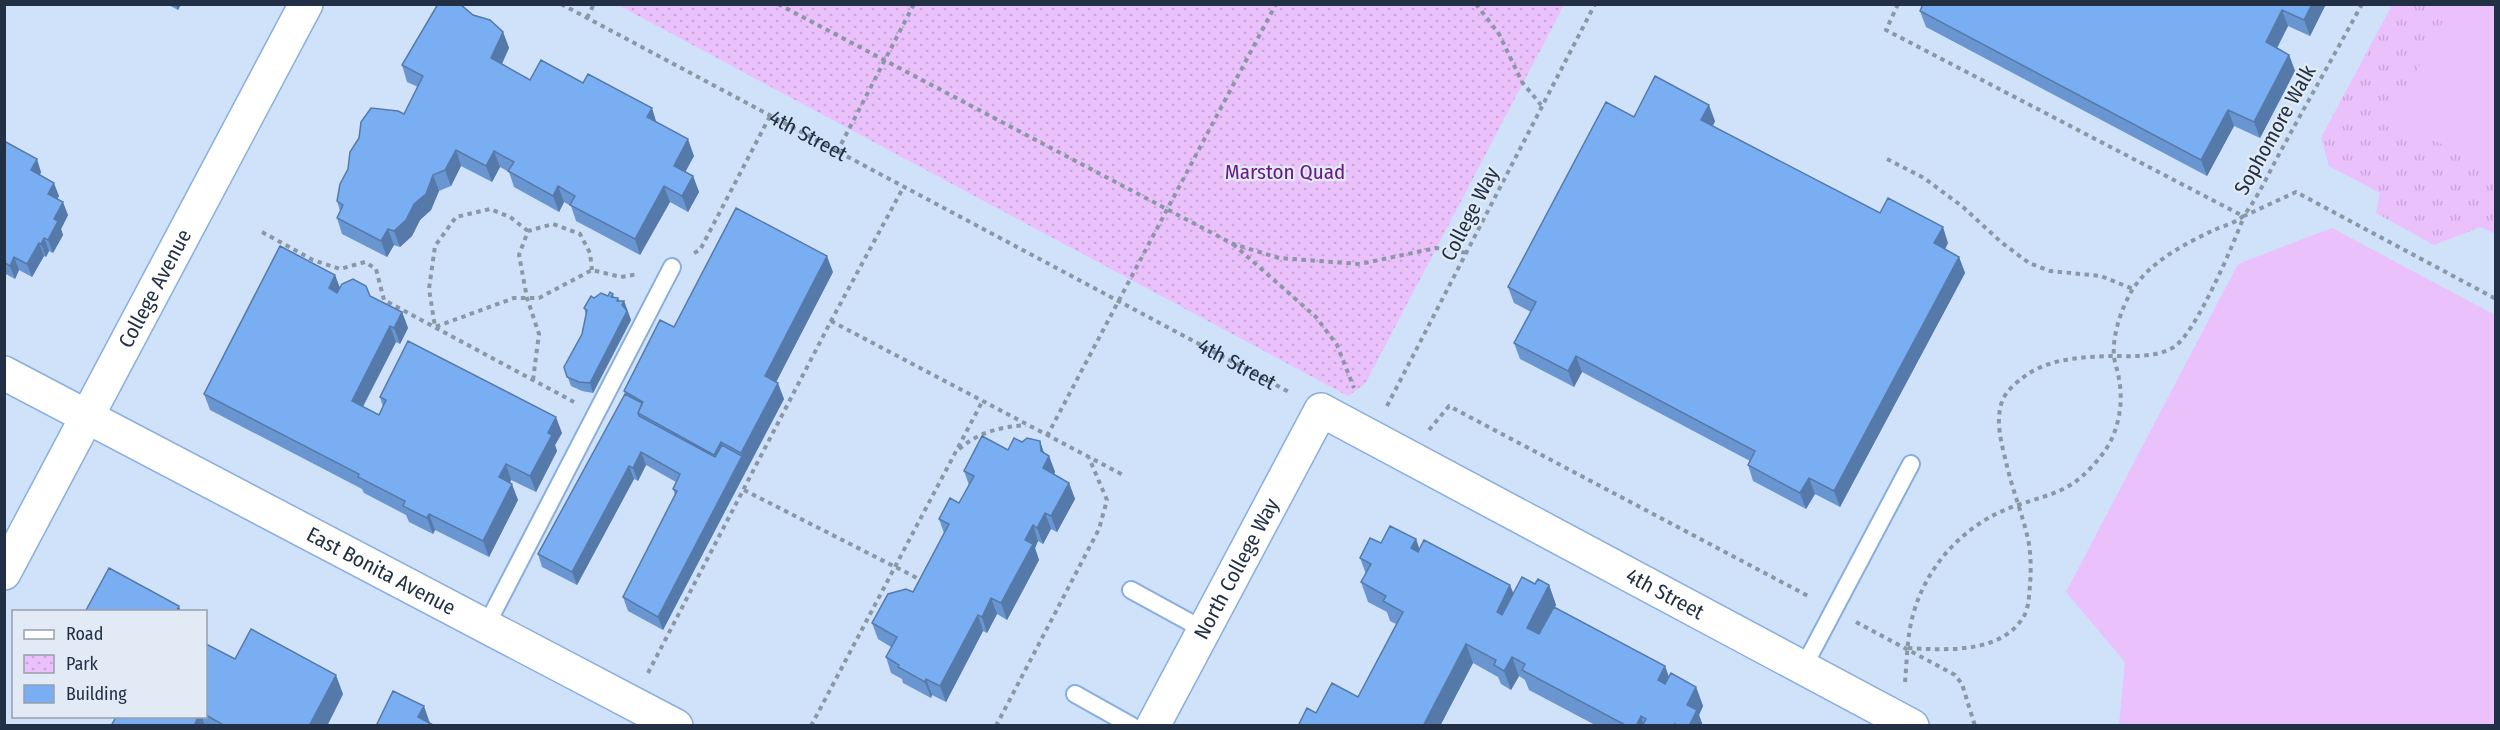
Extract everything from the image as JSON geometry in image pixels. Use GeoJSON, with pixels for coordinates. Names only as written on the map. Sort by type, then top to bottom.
{"type":"FeatureCollection","features":[{"type":"Feature","properties":{"kind":"street","name":"College Avenue"},"geometry":{"type":"LineString","coordinates":[[4,573],[306,4]]}},
{"type":"Feature","properties":{"kind":"street","name":"East Bonita Avenue"},"geometry":{"type":"LineString","coordinates":[[4,373],[88,415],[676,726]]}},
{"type":"Feature","properties":{"kind":"street","name":"4th Street"},"geometry":{"type":"LineString","coordinates":[[1321,410],[1906,722]]}},
{"type":"Feature","properties":{"kind":"street","name":"North College Way"},"geometry":{"type":"LineString","coordinates":[[1153,726],[1321,410]]}},
{"type":"Feature","properties":{"kind":"lane"},"geometry":{"type":"LineString","coordinates":[[486,626],[672,267]]}},
{"type":"Feature","properties":{"kind":"lane"},"geometry":{"type":"LineString","coordinates":[[1803,668],[1911,464]]}},
{"type":"Feature","properties":{"kind":"lane"},"geometry":{"type":"LineString","coordinates":[[1131,590],[1204,630]]}},
{"type":"Feature","properties":{"kind":"lane"},"geometry":{"type":"LineString","coordinates":[[1075,694],[1132,726]]}},
{"type":"Feature","properties":{"kind":"path","name":"4th Street"},"geometry":{"type":"LineString","coordinates":[[561,4],[1321,410]]}},
{"type":"Feature","properties":{"kind":"path"},"geometry":{"type":"LineString","coordinates":[[587,18],[594,4]]}},
{"type":"Feature","properties":{"kind":"path"},"geometry":{"type":"LineString","coordinates":[[778,4],[1233,244],[1279,258],[1360,264],[1436,248],[1468,253]]}},
{"type":"Feature","properties":{"kind":"path"},"geometry":{"type":"LineString","coordinates":[[837,152],[914,4]]}},
{"type":"Feature","properties":{"kind":"path"},"geometry":{"type":"LineString","coordinates":[[1047,435],[1276,4]]}},
{"type":"Feature","properties":{"kind":"path"},"geometry":{"type":"LineString","coordinates":[[1476,4],[1499,34],[1522,82],[1541,105]]}},
{"type":"Feature","properties":{"kind":"path","name":"College Way"},"geometry":{"type":"LineString","coordinates":[[1372,437],[1595,4]]}},
{"type":"Feature","properties":{"kind":"path"},"geometry":{"type":"LineString","coordinates":[[1898,4],[1886,30],[2244,216]]}},
{"type":"Feature","properties":{"kind":"path","name":"Sophomore Walk"},"geometry":{"type":"LineString","coordinates":[[1906,722],[1908,648],[1913,614],[1926,584],[1953,543],[1984,518],[2055,494],[2081,479],[2103,454],[2115,432],[2121,404],[2120,380],[2114,356],[2116,333],[2123,308],[2133,289],[2141,277],[2154,265],[2207,234],[2244,216],[2362,4]]}},
{"type":"Feature","properties":{"kind":"path"},"geometry":{"type":"LineString","coordinates":[[435,327],[514,298],[539,298],[592,270],[621,278],[672,267],[700,250],[770,116]]}},
{"type":"Feature","properties":{"kind":"path"},"geometry":{"type":"LineString","coordinates":[[1887,159],[1924,178],[1963,207],[2001,242],[2029,263],[2050,271],[2101,276],[2133,289]]}},
{"type":"Feature","properties":{"kind":"path"},"geometry":{"type":"LineString","coordinates":[[633,703],[831,321],[903,188]]}},
{"type":"Feature","properties":{"kind":"path"},"geometry":{"type":"LineString","coordinates":[[1908,648],[1954,650],[1992,642],[2014,629],[2025,615],[2029,600],[2031,569],[2029,544],[2002,445],[1999,420],[2004,399],[2015,383],[2036,368],[2069,358],[2130,357],[2164,352],[2175,346],[2187,334],[2231,253],[2244,216],[2296,192],[2496,299]]}},
{"type":"Feature","properties":{"kind":"path"},"geometry":{"type":"LineString","coordinates":[[435,327],[429,289],[435,246],[456,217],[490,209],[510,217],[528,231]]}},
{"type":"Feature","properties":{"kind":"path"},"geometry":{"type":"LineString","coordinates":[[528,231],[553,224],[580,234],[590,253],[592,270]]}},
{"type":"Feature","properties":{"kind":"path"},"geometry":{"type":"LineString","coordinates":[[528,231],[519,255],[527,298],[539,334],[533,380]]}},
{"type":"Feature","properties":{"kind":"path"},"geometry":{"type":"LineString","coordinates":[[262,232],[313,260],[340,269],[364,262],[376,269],[384,300],[595,413]]}},
{"type":"Feature","properties":{"kind":"path"},"geometry":{"type":"LineString","coordinates":[[1233,244],[1316,317],[1337,345],[1357,396]]}},
{"type":"Feature","properties":{"kind":"path"},"geometry":{"type":"LineString","coordinates":[[831,321],[1125,476]]}},
{"type":"Feature","properties":{"kind":"path"},"geometry":{"type":"LineString","coordinates":[[811,726],[982,402]]}},
{"type":"Feature","properties":{"kind":"path"},"geometry":{"type":"LineString","coordinates":[[1426,434],[1449,406],[1908,648],[1955,675],[1962,684],[1975,726]]}},
{"type":"Feature","properties":{"kind":"path"},"geometry":{"type":"LineString","coordinates":[[956,451],[969,440],[984,432],[1007,426],[1027,425]]}},
{"type":"Feature","properties":{"kind":"path"},"geometry":{"type":"LineString","coordinates":[[996,726],[1099,530],[1107,500],[1088,458]]}},
{"type":"Feature","properties":{"kind":"path"},"geometry":{"type":"LineString","coordinates":[[744,490],[921,580]]}},
{"type":"Feature","properties":{"kind":"shaded area"},"geometry":{"type":"Polygon","coordinates":[[[4,5],[2495,5],[2495,725],[5,725],[4,5]]]}},
{"type":"Feature","properties":{"kind":"green space","name":"Marston Quad"},"geometry":{"type":"Polygon","coordinates":[[[618,5],[1564,5],[1365,384],[1348,396],[618,5]]]}},
{"type":"Feature","properties":{"kind":"green space"},"geometry":{"type":"Polygon","coordinates":[[[2392,5],[2495,5],[2495,234],[2481,227],[2434,245],[2376,213],[2380,193],[2329,166],[2321,138],[2392,5]]]}},
{"type":"Feature","properties":{"kind":"green space"},"geometry":{"type":"Polygon","coordinates":[[[2451,5],[2495,5],[2495,172],[2392,118],[2451,5]]]}},
{"type":"Feature","properties":{"kind":"green space"},"geometry":{"type":"Polygon","coordinates":[[[2332,228],[2495,315],[2495,725],[2119,725],[2125,662],[2066,592],[2238,264],[2332,228]]]}},
{"type":"Feature","properties":{"kind":"building"},"geometry":{"type":"Polygon","coordinates":[[[438,4],[460,4],[473,15],[490,20],[503,32],[491,58],[530,80],[541,60],[583,83],[588,74],[652,108],[647,117],[688,139],[674,166],[693,176],[682,196],[664,186],[635,239],[570,205],[575,196],[558,186],[553,196],[508,171],[514,162],[494,151],[486,166],[456,150],[445,170],[433,175],[426,194],[414,204],[406,220],[394,231],[388,229],[381,241],[337,218],[343,205],[337,201],[340,184],[348,169],[350,152],[359,138],[361,122],[371,108],[398,111],[404,114],[423,76],[402,65],[438,4]]]}},
{"type":"Feature","properties":{"kind":"building"},"geometry":{"type":"Polygon","coordinates":[[[1923,4],[2312,4],[2304,20],[2282,10],[2266,42],[2289,55],[2254,122],[2228,110],[2201,160],[1920,11],[1923,4]]]}},
{"type":"Feature","properties":{"kind":"building"},"geometry":{"type":"Polygon","coordinates":[[[1655,76],[1709,105],[1701,120],[1880,213],[1888,198],[1943,227],[1934,243],[1959,257],[1834,491],[1809,478],[1800,493],[1748,465],[1755,451],[1576,356],[1568,371],[1514,343],[1536,302],[1508,287],[1606,102],[1634,117],[1655,76]]]}},
{"type":"Feature","properties":{"kind":"building"},"geometry":{"type":"Polygon","coordinates":[[[4,141],[37,159],[31,170],[54,183],[48,194],[63,202],[54,219],[58,221],[48,240],[44,238],[41,244],[39,243],[27,264],[14,257],[10,266],[4,262],[4,141]]]}},
{"type":"Feature","properties":{"kind":"building"},"geometry":{"type":"Polygon","coordinates":[[[736,208],[827,256],[765,376],[778,383],[741,453],[721,442],[714,455],[638,413],[643,402],[624,391],[660,320],[674,327],[736,208]]]}},
{"type":"Feature","properties":{"kind":"building"},"geometry":{"type":"Polygon","coordinates":[[[280,246],[335,275],[329,288],[337,293],[342,284],[353,279],[366,286],[370,296],[402,312],[394,328],[390,326],[352,401],[379,415],[386,400],[380,397],[408,341],[556,417],[548,433],[552,435],[530,476],[506,464],[499,477],[512,484],[483,541],[429,514],[427,518],[403,506],[405,501],[358,477],[359,474],[204,394],[280,246]]]}},
{"type":"Feature","properties":{"kind":"building"},"geometry":{"type":"Polygon","coordinates":[[[610,292],[613,294],[611,297],[618,298],[617,301],[624,301],[622,305],[627,311],[590,383],[579,382],[567,377],[564,367],[582,334],[587,310],[584,308],[591,296],[594,298],[601,293],[608,296],[610,292]]]}},
{"type":"Feature","properties":{"kind":"building"},"geometry":{"type":"Polygon","coordinates":[[[625,394],[642,403],[639,416],[715,457],[722,445],[742,456],[658,617],[623,597],[677,491],[673,489],[680,474],[641,452],[633,468],[629,466],[572,572],[538,554],[625,394]]]}},
{"type":"Feature","properties":{"kind":"building"},"geometry":{"type":"Polygon","coordinates":[[[982,436],[1008,450],[1014,438],[1022,442],[1027,438],[1040,441],[1041,451],[1049,456],[1043,468],[1069,483],[1051,516],[1045,513],[1037,528],[1033,525],[1025,540],[1033,544],[1001,603],[991,598],[982,617],[978,615],[940,686],[926,679],[925,682],[898,667],[899,665],[886,657],[897,637],[872,623],[888,594],[906,589],[913,592],[949,524],[939,519],[950,498],[959,503],[974,476],[964,471],[982,436]]]}},
{"type":"Feature","properties":{"kind":"building"},"geometry":{"type":"Polygon","coordinates":[[[1390,526],[1416,539],[1411,548],[1418,552],[1424,540],[1510,585],[1497,612],[1502,615],[1522,577],[1535,584],[1538,579],[1549,585],[1527,628],[1539,634],[1554,607],[1665,666],[1658,680],[1665,684],[1671,673],[1696,687],[1687,705],[1697,710],[1689,726],[1675,724],[1675,726],[1642,726],[1646,719],[1641,716],[1636,726],[1627,726],[1522,670],[1525,664],[1512,657],[1504,671],[1494,665],[1496,660],[1466,644],[1423,726],[1303,726],[1299,724],[1307,708],[1316,713],[1332,683],[1358,697],[1403,612],[1383,601],[1386,596],[1361,582],[1371,564],[1360,558],[1370,538],[1381,543],[1390,526]]]}},
{"type":"Feature","properties":{"kind":"building"},"geometry":{"type":"Polygon","coordinates":[[[109,568],[179,606],[177,610],[86,610],[109,568]]]}},
{"type":"Feature","properties":{"kind":"building"},"geometry":{"type":"Polygon","coordinates":[[[251,629],[336,675],[309,726],[225,726],[207,716],[207,645],[235,659],[251,629]]]}},
{"type":"Feature","properties":{"kind":"building"},"geometry":{"type":"Polygon","coordinates":[[[393,691],[424,706],[418,717],[435,726],[376,726],[393,691]]]}},
{"type":"Feature","properties":{"kind":"building"},"geometry":{"type":"Polygon","coordinates":[[[115,718],[198,718],[194,726],[111,726],[115,718]]]}}]}
